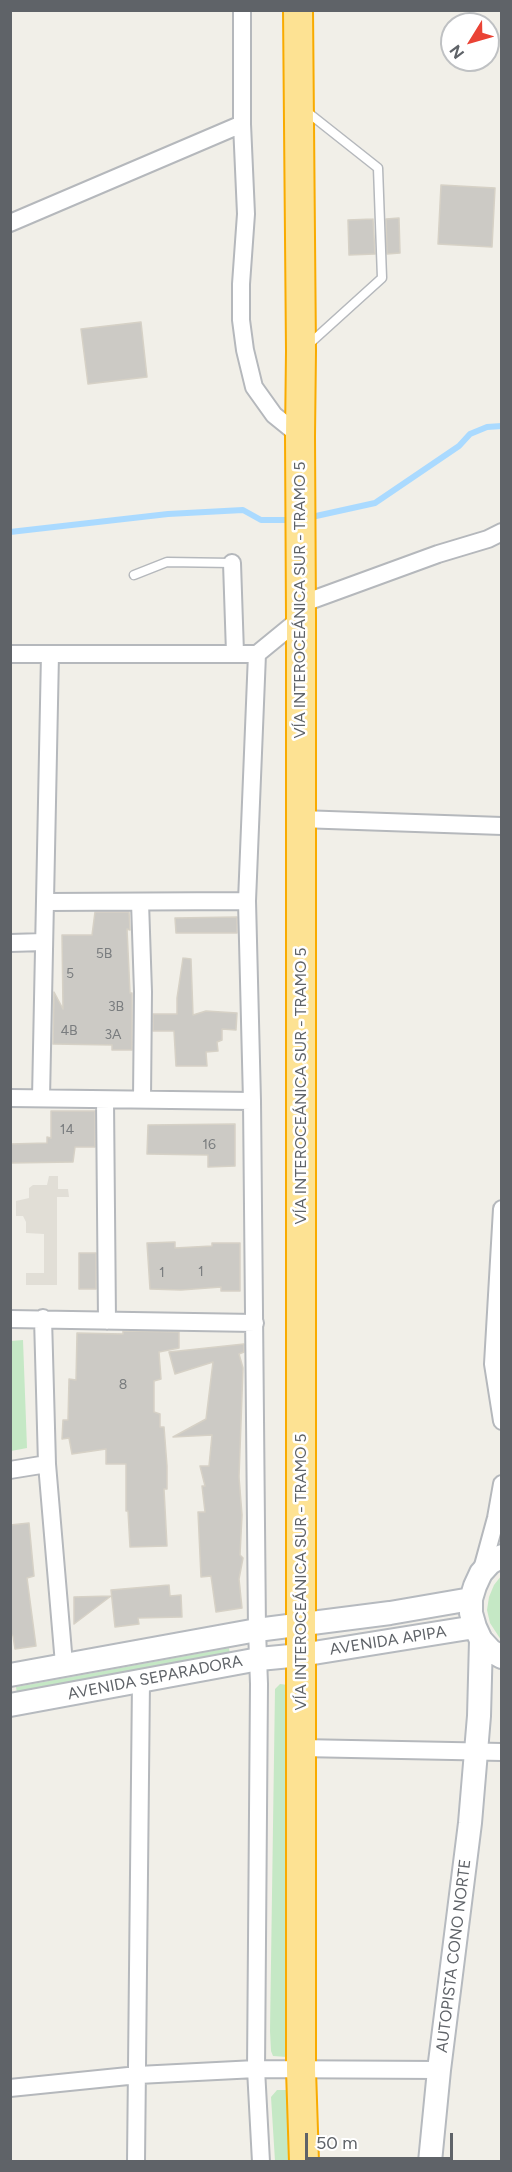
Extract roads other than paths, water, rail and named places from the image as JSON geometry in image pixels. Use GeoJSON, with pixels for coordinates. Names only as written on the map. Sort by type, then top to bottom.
{"type":"FeatureCollection","features":[{"type":"Feature","properties":{"kind":"highway","name":"VÍA INTEROCEÁNICA SUR - TRAMO 5"},"geometry":{"type":"LineString","coordinates":[[298,10],[301,351],[301,2070],[304,2162]]}},
{"type":"Feature","properties":{"kind":"street"},"geometry":{"type":"LineString","coordinates":[[242,10],[242,124],[246,214],[241,320],[245,350],[255,387],[274,414],[300,436]]}},
{"type":"Feature","properties":{"kind":"street"},"geometry":{"type":"LineString","coordinates":[[10,223],[242,124]]}},
{"type":"Feature","properties":{"kind":"street"},"geometry":{"type":"LineString","coordinates":[[261,2162],[256,2069],[259,1659],[252,1101],[247,901],[257,654],[301,611],[342,590],[438,554],[488,539],[501,532]]}},
{"type":"Feature","properties":{"kind":"street"},"geometry":{"type":"LineString","coordinates":[[232,563],[235,653]]}},
{"type":"Feature","properties":{"kind":"street"},"geometry":{"type":"LineString","coordinates":[[10,654],[257,654]]}},
{"type":"Feature","properties":{"kind":"street"},"geometry":{"type":"LineString","coordinates":[[41,1098],[50,654]]}},
{"type":"Feature","properties":{"kind":"street"},"geometry":{"type":"LineString","coordinates":[[300,819],[501,826]]}},
{"type":"Feature","properties":{"kind":"street"},"geometry":{"type":"LineString","coordinates":[[46,902],[247,901]]}},
{"type":"Feature","properties":{"kind":"street"},"geometry":{"type":"LineString","coordinates":[[140,902],[143,992],[141,1099]]}},
{"type":"Feature","properties":{"kind":"street"},"geometry":{"type":"LineString","coordinates":[[10,943],[44,942]]}},
{"type":"Feature","properties":{"kind":"street"},"geometry":{"type":"LineString","coordinates":[[10,1098],[252,1101]]}},
{"type":"Feature","properties":{"kind":"street"},"geometry":{"type":"LineString","coordinates":[[105,1100],[107,1321]]}},
{"type":"Feature","properties":{"kind":"street"},"geometry":{"type":"LineString","coordinates":[[501,1209],[493,1364],[501,1421]]}},
{"type":"Feature","properties":{"kind":"street"},"geometry":{"type":"LineString","coordinates":[[43,1318],[47,1464],[64,1664]]}},
{"type":"Feature","properties":{"kind":"street"},"geometry":{"type":"LineString","coordinates":[[10,1319],[255,1323]]}},
{"type":"Feature","properties":{"kind":"street"},"geometry":{"type":"LineString","coordinates":[[10,1470],[47,1464]]}},
{"type":"Feature","properties":{"kind":"street"},"geometry":{"type":"LineString","coordinates":[[482,1573],[496,1518],[501,1484]]}},
{"type":"Feature","properties":{"kind":"street"},"geometry":{"type":"LineString","coordinates":[[471,1599],[482,1573],[490,1563],[501,1556]]}},
{"type":"Feature","properties":{"kind":"street","name":"AVENIDA APIPA"},"geometry":{"type":"LineString","coordinates":[[300,1624],[398,1612],[471,1599]]}},
{"type":"Feature","properties":{"kind":"street","name":"AUTOPISTA CONO NORTE"},"geometry":{"type":"LineString","coordinates":[[430,2162],[439,2070],[470,1823],[480,1707],[478,1633],[471,1613],[471,1599]]}},
{"type":"Feature","properties":{"kind":"street","name":"AVENIDA SEPARADORA"},"geometry":{"type":"LineString","coordinates":[[10,1675],[300,1624]]}},
{"type":"Feature","properties":{"kind":"street"},"geometry":{"type":"LineString","coordinates":[[478,1633],[501,1657]]}},
{"type":"Feature","properties":{"kind":"street","name":"AVENIDA APIPA"},"geometry":{"type":"LineString","coordinates":[[301,1655],[478,1633]]}},
{"type":"Feature","properties":{"kind":"street","name":"AVENIDA SEPARADORA"},"geometry":{"type":"LineString","coordinates":[[10,1705],[259,1659],[301,1655]]}},
{"type":"Feature","properties":{"kind":"street"},"geometry":{"type":"LineString","coordinates":[[136,2162],[141,1681]]}},
{"type":"Feature","properties":{"kind":"street"},"geometry":{"type":"LineString","coordinates":[[301,1748],[501,1752]]}},
{"type":"Feature","properties":{"kind":"street"},"geometry":{"type":"LineString","coordinates":[[10,2088],[138,2075],[256,2069],[439,2070]]}},
{"type":"Feature","properties":{"kind":"lane"},"geometry":{"type":"LineString","coordinates":[[300,106],[378,168],[382,278],[301,351]]}},
{"type":"Feature","properties":{"kind":"lane"},"geometry":{"type":"LineString","coordinates":[[134,575],[167,562],[232,563]]}},
{"type":"Feature","properties":{"kind":"waterway"},"geometry":{"type":"LineString","coordinates":[[307,518],[375,503],[459,446],[470,434],[487,427],[502,426]]}},
{"type":"Feature","properties":{"kind":"waterway"},"geometry":{"type":"LineString","coordinates":[[10,532],[168,514],[243,510],[261,520],[294,520]]}}]}
